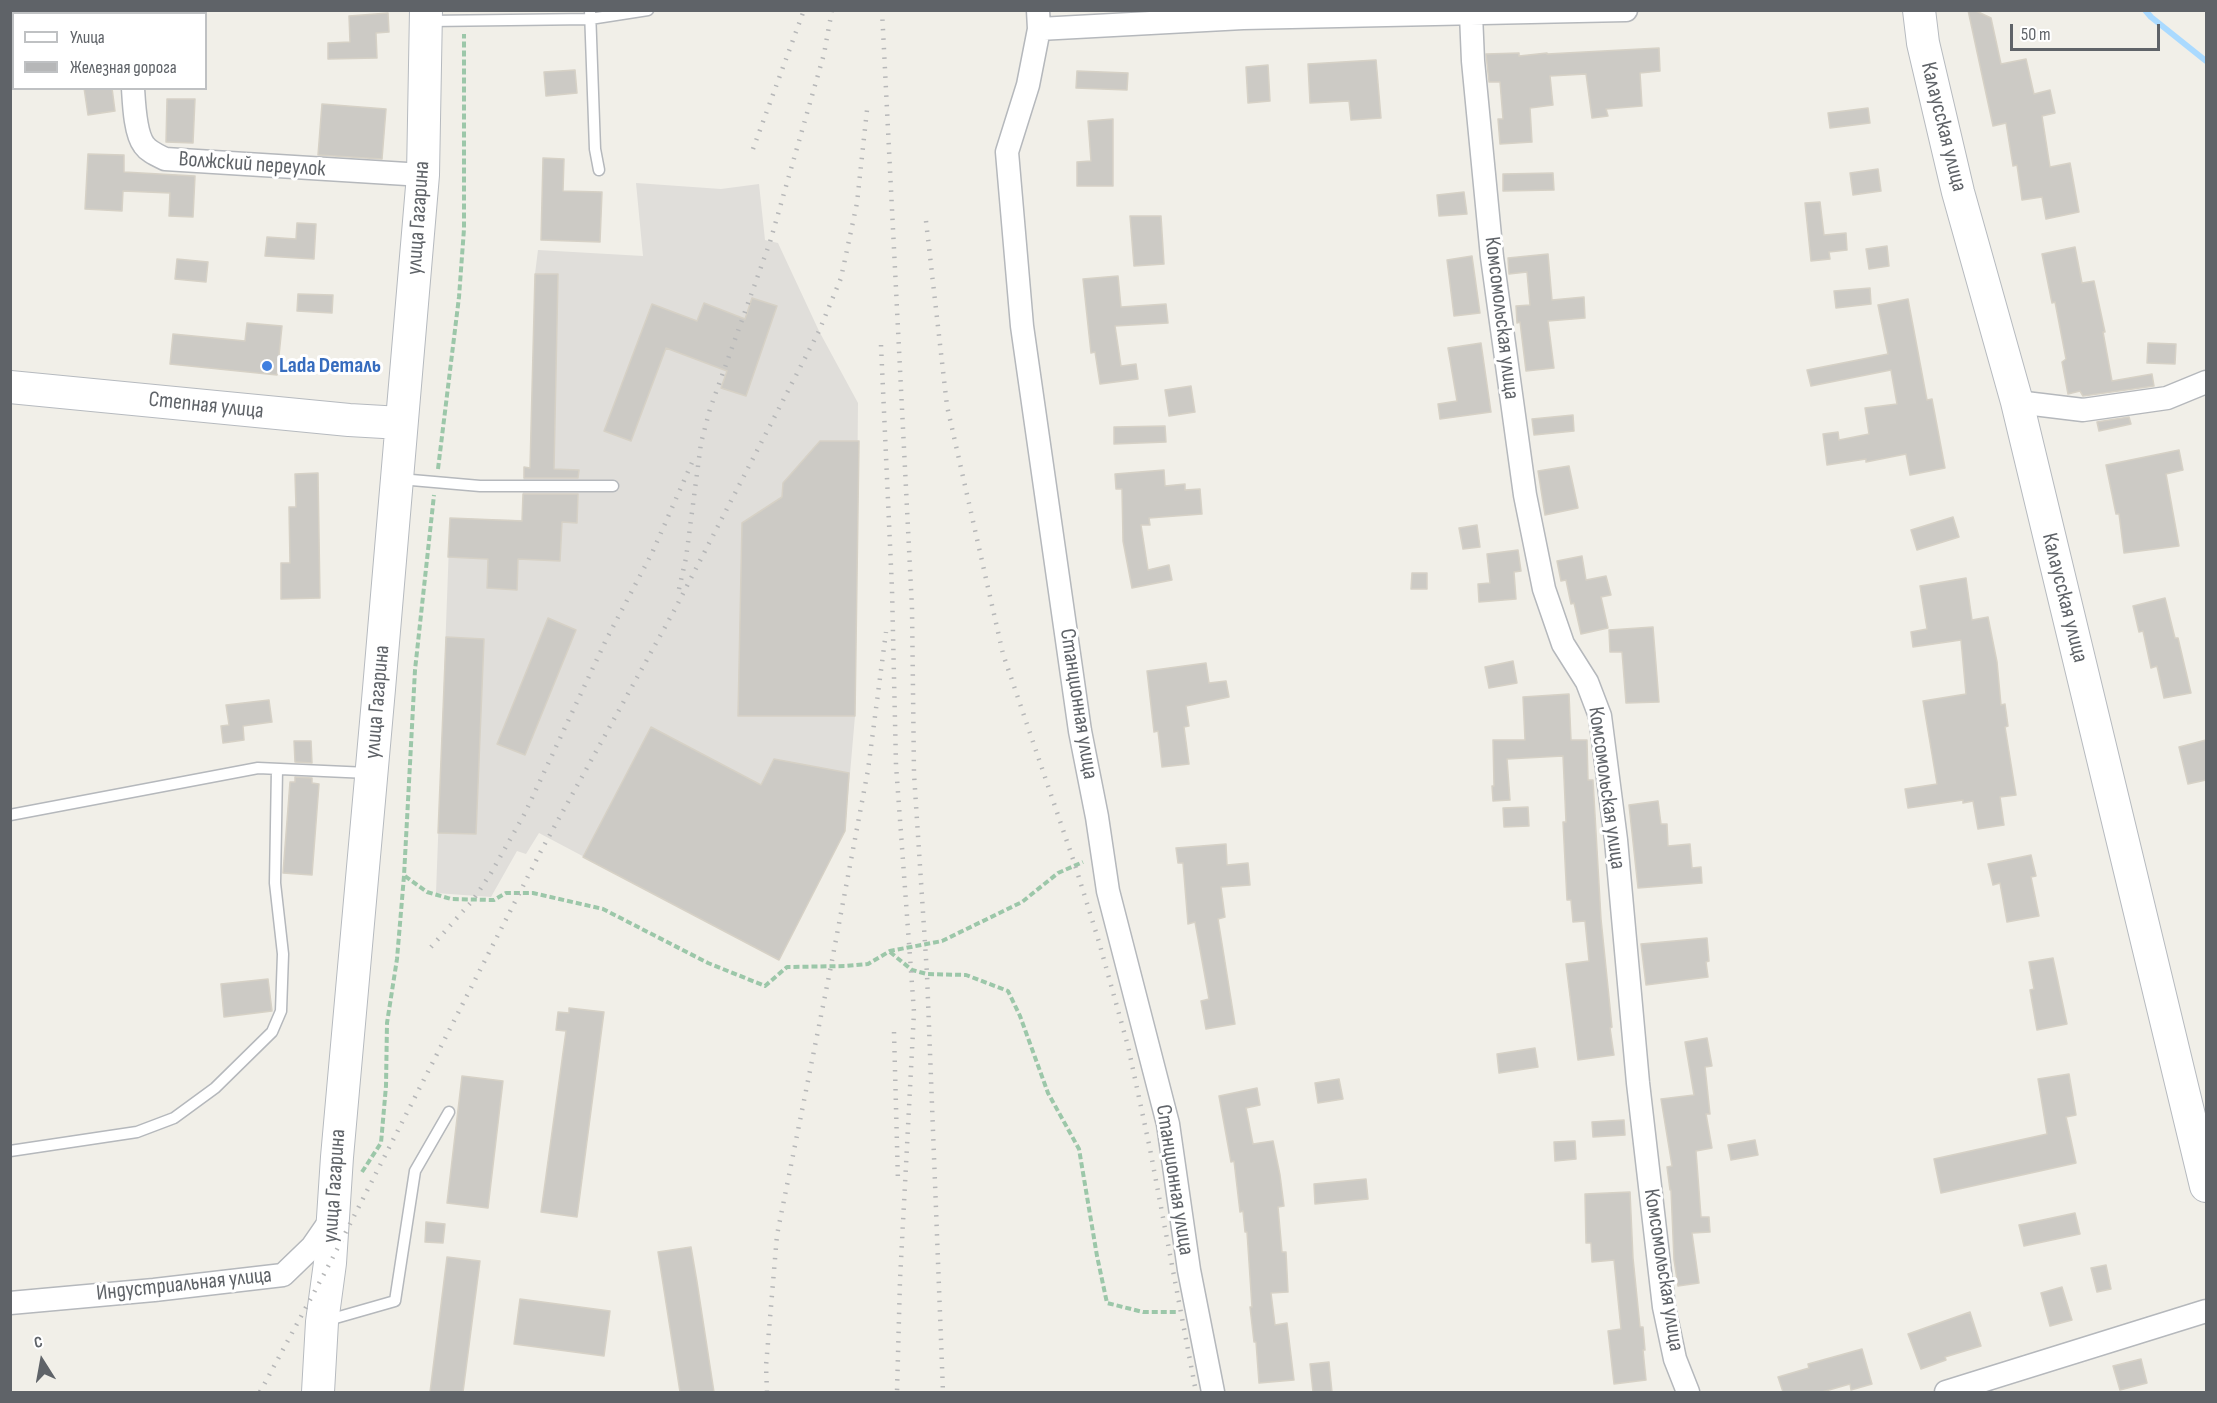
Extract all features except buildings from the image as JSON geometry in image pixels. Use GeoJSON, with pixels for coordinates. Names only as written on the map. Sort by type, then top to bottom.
{"type":"FeatureCollection","features":[{"type":"Feature","properties":{"kind":"street"},"geometry":{"type":"LineString","coordinates":[[1039,20],[1626,10]]}},
{"type":"Feature","properties":{"kind":"street","name":"Калаусская улица"},"geometry":{"type":"LineString","coordinates":[[1919,10],[1923,43],[1958,192],[2017,402],[2206,1186]]}},
{"type":"Feature","properties":{"kind":"street","name":"Комсомольская улица"},"geometry":{"type":"LineString","coordinates":[[1471,14],[1473,61],[1492,257],[1525,495],[1544,589],[1563,644],[1587,682],[1600,716],[1616,840],[1638,1083],[1664,1307],[1675,1359],[1688,1392]]}},
{"type":"Feature","properties":{"kind":"street","name":"улица Гагарина"},"geometry":{"type":"LineString","coordinates":[[318,1392],[322,1322],[330,1263],[332,1218],[423,175],[426,16]]}},
{"type":"Feature","properties":{"kind":"street","name":"Станционная улица"},"geometry":{"type":"LineString","coordinates":[[1039,20],[1028,85],[1007,152],[1022,326],[1080,731],[1108,891],[1168,1124],[1197,1311],[1213,1392]]}},
{"type":"Feature","properties":{"kind":"street","name":"Волжский переулок"},"geometry":{"type":"LineString","coordinates":[[133,90],[135,115],[143,145],[153,154],[165,159],[423,175]]}},
{"type":"Feature","properties":{"kind":"street"},"geometry":{"type":"LineString","coordinates":[[2017,402],[2083,410],[2167,398],[2206,382]]}},
{"type":"Feature","properties":{"kind":"street","name":"Степная улица"},"geometry":{"type":"LineString","coordinates":[[10,387],[401,423]]}},
{"type":"Feature","properties":{"kind":"street","name":"Индустриальная улица"},"geometry":{"type":"LineString","coordinates":[[10,1303],[283,1275],[312,1247],[332,1218]]}},
{"type":"Feature","properties":{"kind":"street"},"geometry":{"type":"LineString","coordinates":[[1946,1392],[2206,1311]]}},
{"type":"Feature","properties":{"kind":"lane"},"geometry":{"type":"LineString","coordinates":[[426,16],[464,20],[590,15],[648,10]]}},
{"type":"Feature","properties":{"kind":"lane"},"geometry":{"type":"LineString","coordinates":[[590,15],[595,149],[599,170]]}},
{"type":"Feature","properties":{"kind":"lane"},"geometry":{"type":"LineString","coordinates":[[397,479],[480,486],[613,486]]}},
{"type":"Feature","properties":{"kind":"lane"},"geometry":{"type":"LineString","coordinates":[[10,815],[258,768],[371,773]]}},
{"type":"Feature","properties":{"kind":"lane"},"geometry":{"type":"LineString","coordinates":[[10,1151],[138,1132],[174,1118],[215,1088],[272,1032],[281,1011],[283,954],[275,883],[277,769]]}},
{"type":"Feature","properties":{"kind":"lane"},"geometry":{"type":"LineString","coordinates":[[322,1322],[395,1301],[415,1171],[449,1112]]}},
{"type":"Feature","properties":{"kind":"path"},"geometry":{"type":"LineString","coordinates":[[356,1180],[381,1143],[386,1086],[387,1023],[397,959],[404,876],[415,670],[459,297],[464,229],[464,20]]}},
{"type":"Feature","properties":{"kind":"path"},"geometry":{"type":"LineString","coordinates":[[404,876],[427,892],[451,899],[494,900],[506,893],[533,893],[603,909],[708,963],[765,986],[787,967],[868,964],[890,951],[942,941],[1022,902],[1058,873],[1103,856]]}},
{"type":"Feature","properties":{"kind":"path"},"geometry":{"type":"LineString","coordinates":[[890,951],[912,970],[927,974],[966,975],[1008,991],[1020,1016],[1048,1093],[1079,1149],[1107,1303],[1143,1312],[1197,1311]]}},
{"type":"Feature","properties":{"kind":"shaded area"},"geometry":{"type":"Polygon","coordinates":[[[636,183],[721,189],[759,184],[765,240],[778,243],[819,331],[858,403],[855,716],[845,831],[779,960],[539,833],[526,854],[517,851],[491,897],[436,893],[450,518],[522,520],[524,467],[530,467],[535,274],[538,250],[643,256],[636,183]]]}},
{"type":"Feature","properties":{"kind":"waterway"},"geometry":{"type":"LineString","coordinates":[[2145,10],[2206,61]]}},
{"type":"Feature","properties":{"kind":"railway"},"geometry":{"type":"LineString","coordinates":[[753,149],[804,10]]}},
{"type":"Feature","properties":{"kind":"railway"},"geometry":{"type":"LineString","coordinates":[[679,589],[686,558],[701,443],[710,409],[770,242],[824,54],[832,10]]}},
{"type":"Feature","properties":{"kind":"railway"},"geometry":{"type":"LineString","coordinates":[[882,10],[912,608],[914,774],[927,974],[943,1392]]}},
{"type":"Feature","properties":{"kind":"railway"},"geometry":{"type":"LineString","coordinates":[[260,1392],[330,1263],[542,849],[675,609],[819,331],[841,278],[857,203],[867,110]]}},
{"type":"Feature","properties":{"kind":"railway"},"geometry":{"type":"LineString","coordinates":[[926,221],[947,406],[1003,654],[1075,865],[1128,1046],[1196,1392]]}},
{"type":"Feature","properties":{"kind":"railway"},"geometry":{"type":"LineString","coordinates":[[881,345],[892,589],[896,765],[914,1012],[900,1280],[897,1392]]}},
{"type":"Feature","properties":{"kind":"railway"},"geometry":{"type":"LineString","coordinates":[[431,947],[473,900],[525,813],[606,640],[652,553],[694,458]]}},
{"type":"Feature","properties":{"kind":"railway"},"geometry":{"type":"LineString","coordinates":[[767,1392],[766,1366],[777,1235],[868,770],[886,632]]}},
{"type":"Feature","properties":{"kind":"railway"},"geometry":{"type":"LineString","coordinates":[[894,1032],[898,1182]]}},
{"type":"Feature","properties":{"kind":"place","name":"Lada Dеталь"},"geometry":{"type":"Point","coordinates":[267,366]}}]}
